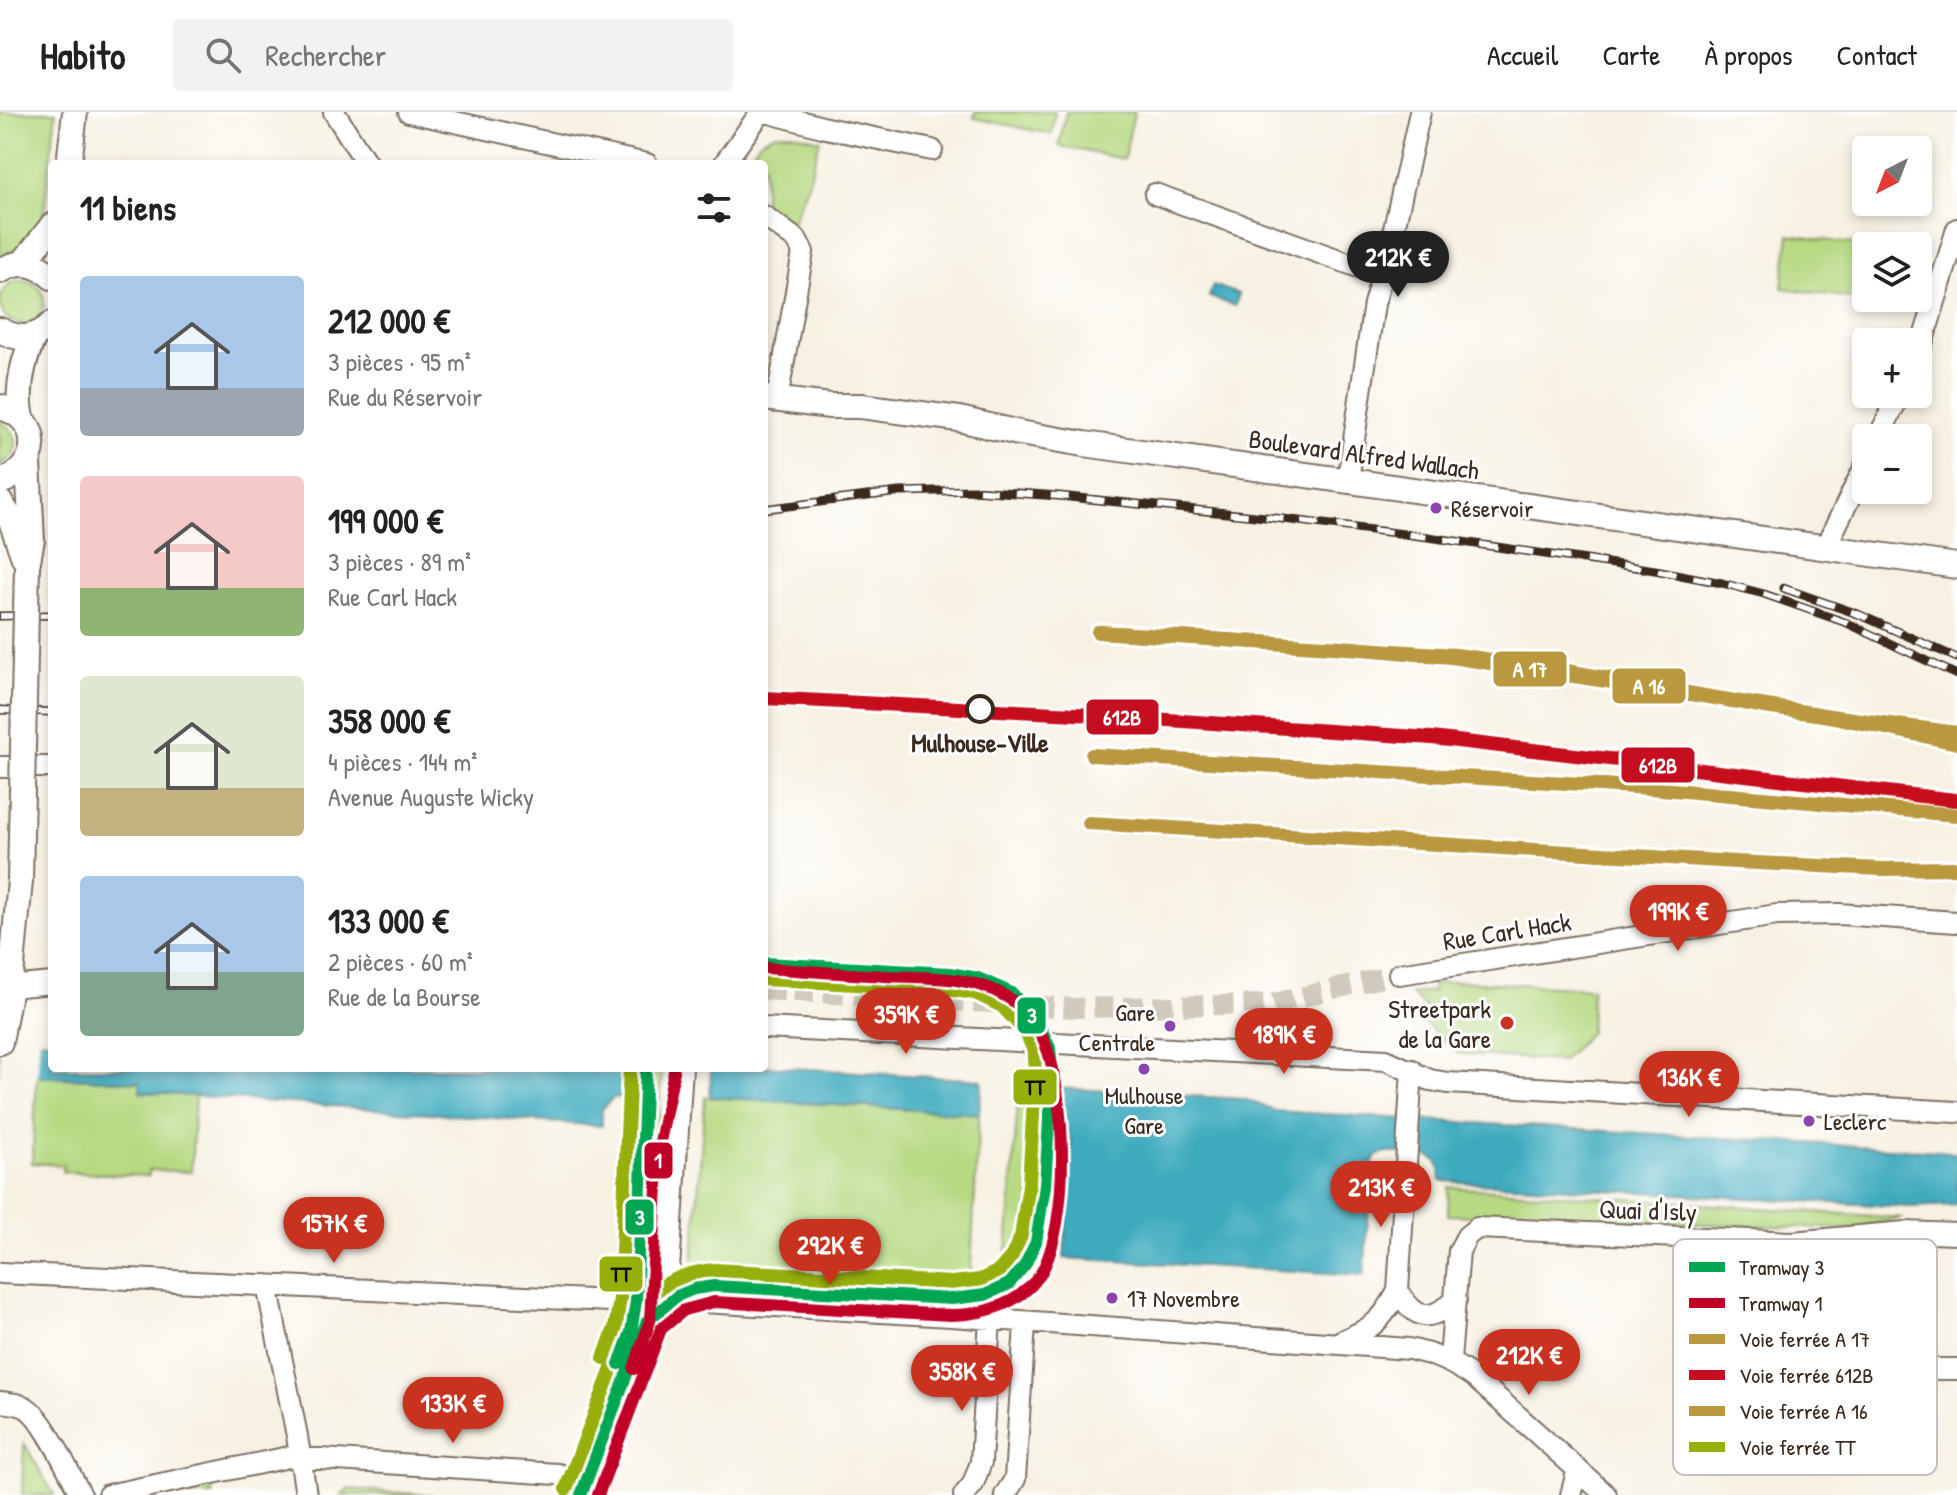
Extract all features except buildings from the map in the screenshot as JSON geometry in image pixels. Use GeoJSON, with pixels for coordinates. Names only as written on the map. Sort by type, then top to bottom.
{"type":"FeatureCollection","features":[{"type":"Feature","properties":{"kind":"main road"},"geometry":{"type":"LineString","coordinates":[[69,160],[75,112]]}},
{"type":"Feature","properties":{"kind":"main road"},"geometry":{"type":"LineString","coordinates":[[23,263],[48,231]]}},
{"type":"Feature","properties":{"kind":"main road"},"geometry":{"type":"LineString","coordinates":[[0,271],[23,263],[35,265],[48,274]]}},
{"type":"Feature","properties":{"kind":"main road"},"geometry":{"type":"LineString","coordinates":[[0,331],[22,338],[43,330]]}},
{"type":"Feature","properties":{"kind":"main road"},"geometry":{"type":"LineString","coordinates":[[1,1036],[20,881],[27,566],[32,540],[28,462],[32,439],[18,400],[28,350],[43,330]]}},
{"type":"Feature","properties":{"kind":"main road","name":"Boulevard Alfred Wallach"},"geometry":{"type":"LineString","coordinates":[[771,399],[945,417],[1062,440],[1957,566]]}},
{"type":"Feature","properties":{"kind":"main road"},"geometry":{"type":"LineString","coordinates":[[0,407],[22,418]]}},
{"type":"Feature","properties":{"kind":"main road"},"geometry":{"type":"LineString","coordinates":[[0,482],[21,472],[28,462]]}},
{"type":"Feature","properties":{"kind":"main road"},"geometry":{"type":"LineString","coordinates":[[0,502],[9,515],[27,566]]}},
{"type":"Feature","properties":{"kind":"street"},"geometry":{"type":"LineString","coordinates":[[334,112],[364,160]]}},
{"type":"Feature","properties":{"kind":"street"},"geometry":{"type":"LineString","coordinates":[[409,112],[629,160]]}},
{"type":"Feature","properties":{"kind":"street"},"geometry":{"type":"LineString","coordinates":[[727,160],[764,112],[932,150]]}},
{"type":"Feature","properties":{"kind":"street"},"geometry":{"type":"LineString","coordinates":[[1348,480],[1374,304],[1420,112]]}},
{"type":"Feature","properties":{"kind":"street"},"geometry":{"type":"LineString","coordinates":[[1155,194],[1381,275]]}},
{"type":"Feature","properties":{"kind":"street"},"geometry":{"type":"LineString","coordinates":[[768,219],[797,240],[803,252],[771,399]]}},
{"type":"Feature","properties":{"kind":"street"},"geometry":{"type":"LineString","coordinates":[[1927,328],[1957,229]]}},
{"type":"Feature","properties":{"kind":"street"},"geometry":{"type":"LineString","coordinates":[[1828,548],[1852,493]]}},
{"type":"Feature","properties":{"kind":"street"},"geometry":{"type":"LineString","coordinates":[[0,767],[48,767]]}},
{"type":"Feature","properties":{"kind":"street","name":"Rue Carl Hack"},"geometry":{"type":"LineString","coordinates":[[1399,974],[1777,915],[1839,914],[1957,922]]}},
{"type":"Feature","properties":{"kind":"street"},"geometry":{"type":"LineString","coordinates":[[5,990],[48,984]]}},
{"type":"Feature","properties":{"kind":"street"},"geometry":{"type":"LineString","coordinates":[[768,1028],[1386,1060],[1430,1080],[1448,1083],[1957,1112]]}},
{"type":"Feature","properties":{"kind":"street"},"geometry":{"type":"LineString","coordinates":[[1337,1342],[1366,1332],[1386,1314],[1398,1291],[1412,1070]]}},
{"type":"Feature","properties":{"kind":"street"},"geometry":{"type":"LineString","coordinates":[[667,1300],[682,1072]]}},
{"type":"Feature","properties":{"kind":"street","name":"Quai d'Isly"},"geometry":{"type":"LineString","coordinates":[[1450,1360],[1459,1251],[1467,1236],[1477,1228],[1724,1239]]}},
{"type":"Feature","properties":{"kind":"street","name":"Quai d'Isly"},"geometry":{"type":"LineString","coordinates":[[1826,1239],[1905,1232],[1953,1233]]}},
{"type":"Feature","properties":{"kind":"street"},"geometry":{"type":"LineString","coordinates":[[0,1273],[611,1301],[667,1300],[1409,1349],[1450,1360],[1474,1377],[1606,1495]]}},
{"type":"Feature","properties":{"kind":"street"},"geometry":{"type":"LineString","coordinates":[[267,1285],[306,1495]]}},
{"type":"Feature","properties":{"kind":"street"},"geometry":{"type":"LineString","coordinates":[[1398,1291],[1415,1313],[1429,1317],[1442,1312],[1456,1300]]}},
{"type":"Feature","properties":{"kind":"street"},"geometry":{"type":"LineString","coordinates":[[990,1319],[981,1462],[966,1494],[1007,1495],[1015,1479],[1025,1324]]}},
{"type":"Feature","properties":{"kind":"street"},"geometry":{"type":"LineString","coordinates":[[0,1402],[26,1408],[38,1418],[81,1495]]}},
{"type":"Feature","properties":{"kind":"street"},"geometry":{"type":"LineString","coordinates":[[108,1495],[289,1457],[558,1474],[592,1491]]}},
{"type":"Feature","properties":{"kind":"street"},"geometry":{"type":"LineString","coordinates":[[1571,1495],[1577,1472]]}},
{"type":"Feature","properties":{"kind":"green space"},"geometry":{"type":"Polygon","coordinates":[[[0,112],[56,112],[41,220],[28,240],[0,257],[0,112]]]}},
{"type":"Feature","properties":{"kind":"green space"},"geometry":{"type":"Polygon","coordinates":[[[975,112],[1055,112],[1051,134],[974,118],[975,112]]]}},
{"type":"Feature","properties":{"kind":"green space"},"geometry":{"type":"Polygon","coordinates":[[[1066,112],[1134,112],[1124,159],[1059,146],[1066,112]]]}},
{"type":"Feature","properties":{"kind":"green space"},"geometry":{"type":"Polygon","coordinates":[[[775,133],[792,133],[820,140],[808,184],[790,227],[768,212],[768,160],[747,160],[760,141],[775,133]]]}},
{"type":"Feature","properties":{"kind":"green space"},"geometry":{"type":"Polygon","coordinates":[[[1789,235],[1852,244],[1852,298],[1782,288],[1789,235]]]}},
{"type":"Feature","properties":{"kind":"green space"},"geometry":{"type":"Polygon","coordinates":[[[22,280],[38,286],[44,302],[38,318],[22,324],[6,318],[0,302],[6,286],[22,280]]]}},
{"type":"Feature","properties":{"kind":"green space"},"geometry":{"type":"Polygon","coordinates":[[[0,422],[12,432],[16,444],[12,455],[0,465],[0,422]]]}},
{"type":"Feature","properties":{"kind":"green space","name":"Streetpark de la Gare"},"geometry":{"type":"Polygon","coordinates":[[[1457,981],[1592,988],[1590,1032],[1562,1061],[1456,1052],[1414,1013],[1429,1011],[1411,994],[1433,991],[1432,984],[1457,981]]]}},
{"type":"Feature","properties":{"kind":"green space"},"geometry":{"type":"Polygon","coordinates":[[[641,1072],[662,1072],[650,1289],[630,1288],[641,1072]]]}},
{"type":"Feature","properties":{"kind":"green space"},"geometry":{"type":"Polygon","coordinates":[[[1020,1073],[1054,1076],[1041,1281],[1005,1278],[1020,1073]]]}},
{"type":"Feature","properties":{"kind":"green space"},"geometry":{"type":"Polygon","coordinates":[[[37,1076],[141,1082],[141,1092],[195,1095],[191,1172],[149,1170],[149,1176],[63,1172],[63,1165],[32,1163],[37,1076]]]}},
{"type":"Feature","properties":{"kind":"green space"},"geometry":{"type":"Polygon","coordinates":[[[705,1097],[979,1114],[970,1285],[717,1274],[701,1268],[693,1261],[705,1097]]]}},
{"type":"Feature","properties":{"kind":"green space"},"geometry":{"type":"Polygon","coordinates":[[[1449,1187],[1903,1218],[1849,1229],[1448,1215],[1449,1187]]]}},
{"type":"Feature","properties":{"kind":"green space"},"geometry":{"type":"Polygon","coordinates":[[[705,1282],[945,1295],[945,1308],[704,1294],[705,1282]]]}},
{"type":"Feature","properties":{"kind":"green space"},"geometry":{"type":"Polygon","coordinates":[[[24,1443],[54,1495],[22,1495],[24,1443]]]}},
{"type":"Feature","properties":{"kind":"green space"},"geometry":{"type":"Polygon","coordinates":[[[210,1482],[213,1495],[146,1495],[210,1482]]]}},
{"type":"Feature","properties":{"kind":"green space"},"geometry":{"type":"Polygon","coordinates":[[[348,1489],[433,1495],[340,1495],[348,1489]]]}},
{"type":"Feature","properties":{"kind":"water"},"geometry":{"type":"Polygon","coordinates":[[[1213,285],[1239,294],[1235,306],[1209,297],[1213,285]]]}},
{"type":"Feature","properties":{"kind":"water"},"geometry":{"type":"Polygon","coordinates":[[[0,1037],[48,1041],[48,1072],[629,1072],[628,1097],[613,1098],[602,1109],[602,1126],[140,1092],[140,1082],[0,1074],[0,1037]]]}},
{"type":"Feature","properties":{"kind":"water"},"geometry":{"type":"Polygon","coordinates":[[[768,1066],[982,1080],[979,1114],[710,1097],[711,1072],[768,1072],[768,1066]]]}},
{"type":"Feature","properties":{"kind":"water"},"geometry":{"type":"Polygon","coordinates":[[[1061,1088],[1244,1099],[1276,1111],[1957,1153],[1957,1205],[1911,1207],[1441,1181],[1439,1167],[1433,1159],[1392,1153],[1378,1156],[1372,1165],[1364,1275],[1064,1258],[1071,1140],[1067,1129],[1058,1124],[1061,1088]]]}},
{"type":"Feature","properties":{"kind":"pier"},"geometry":{"type":"Polygon","coordinates":[[[0,1033],[40,1036],[37,1080],[0,1078],[0,1033]]]}},
{"type":"Feature","properties":{"kind":"tunnel"},"geometry":{"type":"LineString","coordinates":[[768,990],[1075,1008],[1270,1004],[1399,974]]}},
{"type":"Feature","properties":{"kind":"railway"},"geometry":{"type":"LineString","coordinates":[[768,508],[899,492],[973,490],[1275,518],[1428,537],[1655,570],[1722,583],[1847,623],[1957,675]]}},
{"type":"Feature","properties":{"kind":"railway"},"geometry":{"type":"LineString","coordinates":[[1783,588],[1858,614],[1957,658]]}},
{"type":"Feature","properties":{"kind":"railway"},"geometry":{"type":"LineString","coordinates":[[0,616],[48,615]]}},
{"type":"Feature","properties":{"kind":"railway"},"geometry":{"type":"LineString","coordinates":[[0,710],[48,712]]}},
{"type":"Feature","properties":{"kind":"tram line","name":"3"},"geometry":{"type":"LineString","coordinates":[[581,1495],[647,1321],[677,1296],[714,1286],[952,1299],[985,1295],[1009,1284],[1025,1265],[1036,1242],[1045,1186],[1052,1070],[1050,1048],[1039,1024],[1012,993],[978,978],[950,973],[768,963]]}},
{"type":"Feature","properties":{"kind":"tram line","name":"1"},"geometry":{"type":"LineString","coordinates":[[598,1495],[661,1329],[684,1310],[714,1302],[951,1315],[977,1313],[1002,1305],[1024,1292],[1041,1273],[1050,1251],[1061,1192],[1061,1125],[1052,1064],[1044,1041],[1023,1010],[991,989],[963,981],[768,968]]}},
{"type":"Feature","properties":{"kind":"tram line","name":"3"},"geometry":{"type":"LineString","coordinates":[[619,1364],[631,1332],[636,1301],[646,1072]]}},
{"type":"Feature","properties":{"kind":"tram line","name":"1"},"geometry":{"type":"LineString","coordinates":[[634,1369],[650,1321],[659,1147],[674,1072]]}},
{"type":"Feature","properties":{"kind":"transit line"},"geometry":{"type":"LineString","coordinates":[[1098,632],[1451,657],[1819,714],[1957,743]]}},
{"type":"Feature","properties":{"kind":"transit line"},"geometry":{"type":"LineString","coordinates":[[1100,632],[1456,655],[1556,669],[1771,708],[1957,733]]}},
{"type":"Feature","properties":{"kind":"transit line"},"geometry":{"type":"LineString","coordinates":[[1092,755],[1650,788],[1957,815]]}},
{"type":"Feature","properties":{"kind":"transit line"},"geometry":{"type":"LineString","coordinates":[[1089,823],[1736,862],[1881,869],[1957,868]]}},
{"type":"Feature","properties":{"kind":"rail line","name":"612B"},"geometry":{"type":"LineString","coordinates":[[768,698],[1095,715],[1432,738],[1955,800]]}},
{"type":"Feature","properties":{"kind":"rail line","name":"TT"},"geometry":{"type":"LineString","coordinates":[[566,1489],[633,1314],[649,1296],[668,1283],[690,1274],[714,1270],[952,1283],[980,1280],[999,1271],[1012,1256],[1021,1237],[1029,1185],[1034,1051],[1026,1032],[1002,1006],[975,993],[948,989],[768,979]]}},
{"type":"Feature","properties":{"kind":"rail line","name":"TT"},"geometry":{"type":"LineString","coordinates":[[604,1358],[615,1328],[620,1299],[630,1072]]}},
{"type":"Feature","properties":{"kind":"place","name":"Réservoir"},"geometry":{"type":"Point","coordinates":[1436,508]}},
{"type":"Feature","properties":{"kind":"place","name":"Mulhouse-Ville"},"geometry":{"type":"Point","coordinates":[980,709]}},
{"type":"Feature","properties":{"kind":"place","name":"Streetpark de la Gare"},"geometry":{"type":"Point","coordinates":[1507,1023]}},
{"type":"Feature","properties":{"kind":"place","name":"Gare Centrale"},"geometry":{"type":"Point","coordinates":[1170,1026]}},
{"type":"Feature","properties":{"kind":"place","name":"Mulhouse Gare"},"geometry":{"type":"Point","coordinates":[1144,1069]}},
{"type":"Feature","properties":{"kind":"place","name":"Leclerc"},"geometry":{"type":"Point","coordinates":[1809,1121]}},
{"type":"Feature","properties":{"kind":"place","name":"17 Novembre"},"geometry":{"type":"Point","coordinates":[1112,1298]}}]}
